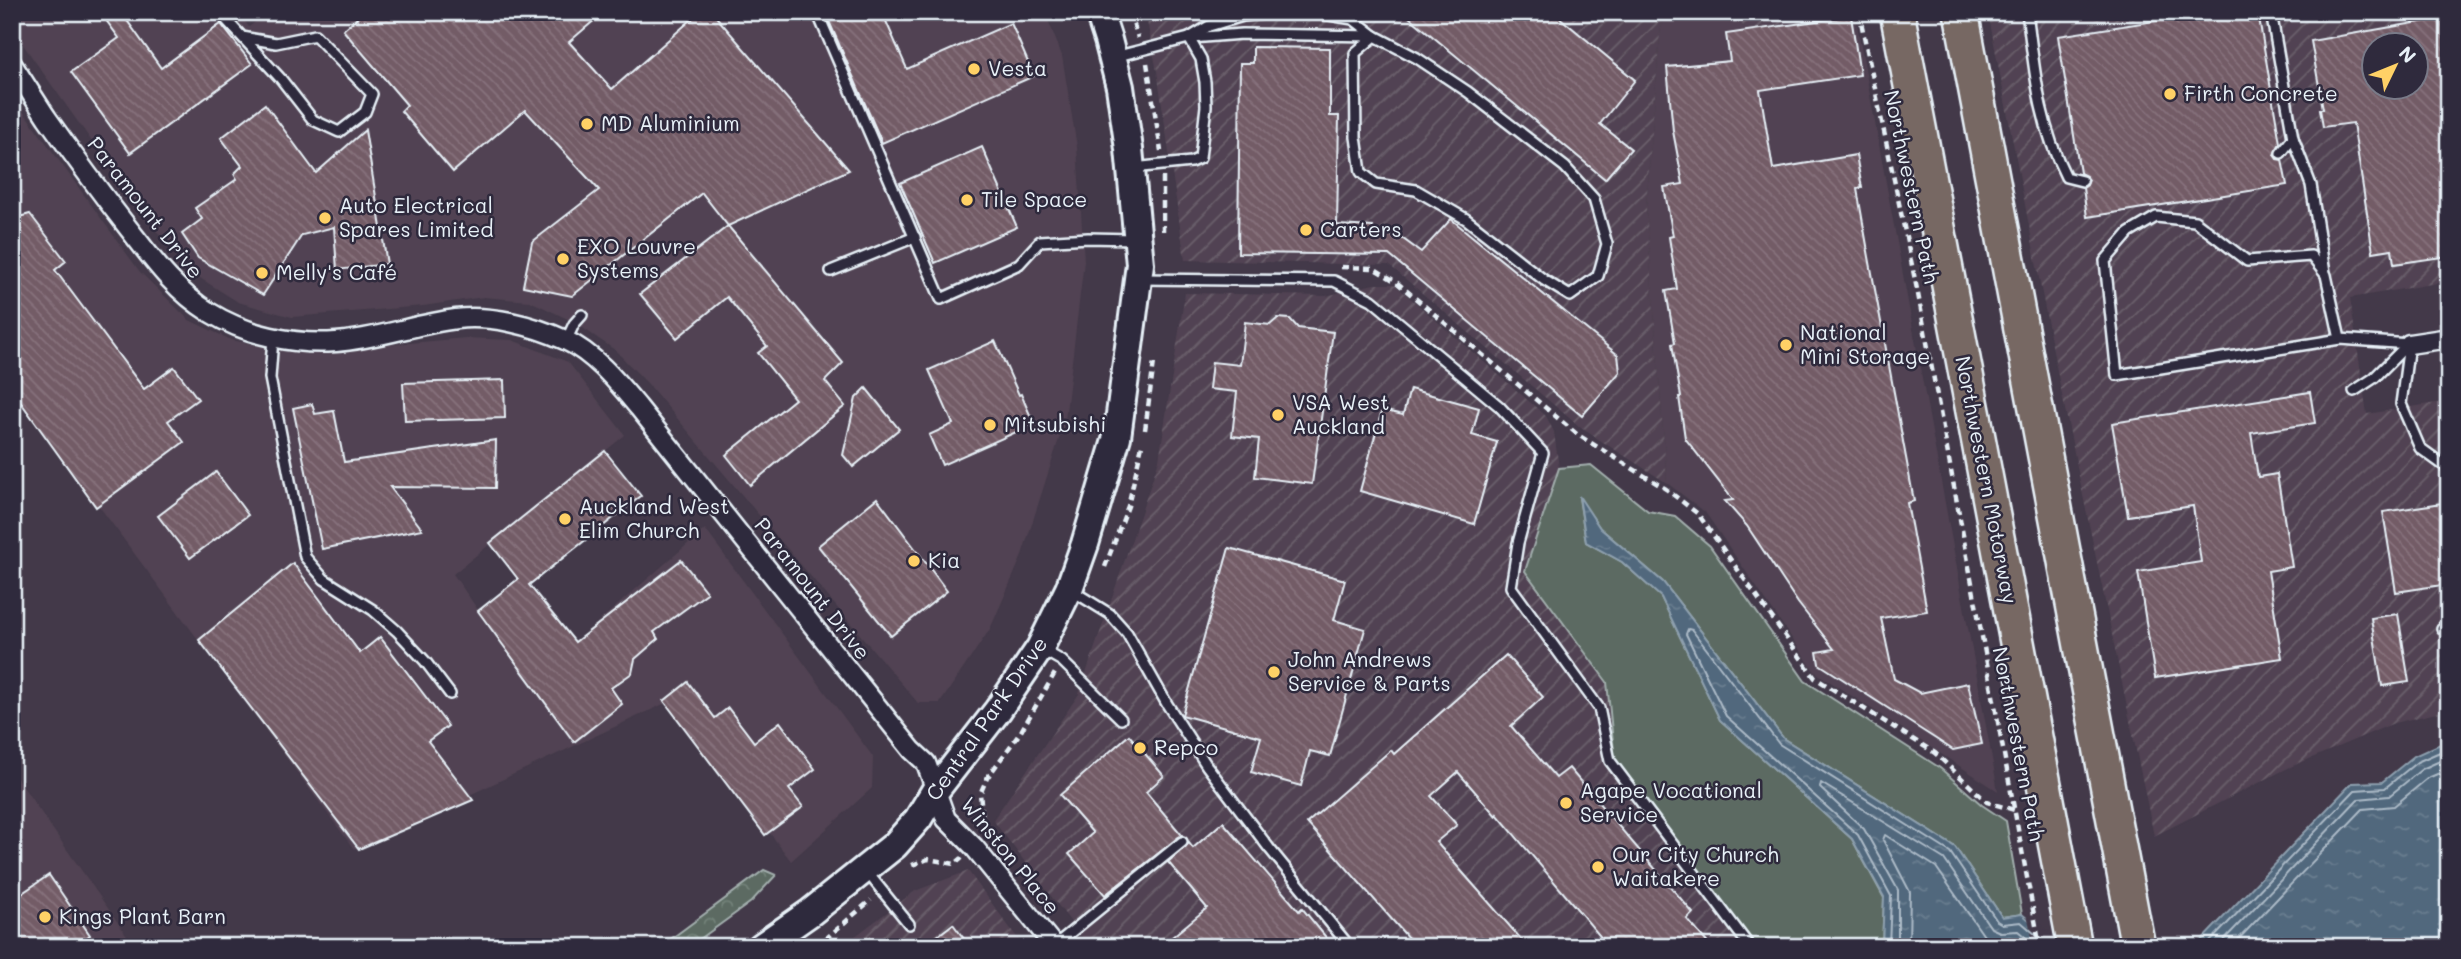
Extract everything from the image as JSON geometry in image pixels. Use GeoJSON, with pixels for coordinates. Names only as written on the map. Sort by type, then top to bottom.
{"type":"FeatureCollection","features":[{"type":"Feature","properties":{"kind":"highway","name":"Northwestern Motorway"},"geometry":{"type":"LineString","coordinates":[[1897,12],[2075,947]]}},
{"type":"Feature","properties":{"kind":"highway"},"geometry":{"type":"LineString","coordinates":[[1961,12],[2138,947]]}},
{"type":"Feature","properties":{"kind":"main road","name":"Central Park Drive"},"geometry":{"type":"LineString","coordinates":[[761,947],[811,912],[895,845],[918,819],[1040,648],[1069,589],[1116,437],[1139,279],[1150,239],[1131,168],[1112,57],[1098,12]]}},
{"type":"Feature","properties":{"kind":"street","name":"Paramount Drive"},"geometry":{"type":"LineString","coordinates":[[12,64],[45,116],[98,189],[172,284],[211,314],[244,330],[303,342],[337,342],[459,319],[519,324],[566,341],[591,357],[639,408],[838,659],[912,750],[926,763],[935,792]]}},
{"type":"Feature","properties":{"kind":"street"},"geometry":{"type":"LineString","coordinates":[[2409,344],[2449,338]]}},
{"type":"Feature","properties":{"kind":"street","name":"Winston Place"},"geometry":{"type":"LineString","coordinates":[[935,792],[946,819],[974,847],[1054,946]]}},
{"type":"Feature","properties":{"kind":"lane"},"geometry":{"type":"LineString","coordinates":[[219,12],[242,37],[281,79],[313,120],[339,132],[365,112],[372,94],[315,35],[276,43],[242,37]]}},
{"type":"Feature","properties":{"kind":"lane"},"geometry":{"type":"LineString","coordinates":[[817,12],[941,299],[1019,264],[1040,241],[1088,238],[1150,239]]}},
{"type":"Feature","properties":{"kind":"lane"},"geometry":{"type":"LineString","coordinates":[[2027,12],[2038,102],[2055,155],[2066,177],[2082,181]]}},
{"type":"Feature","properties":{"kind":"lane"},"geometry":{"type":"LineString","coordinates":[[2271,12],[2293,138],[2311,185],[2340,339]]}},
{"type":"Feature","properties":{"kind":"lane"},"geometry":{"type":"LineString","coordinates":[[1189,38],[1209,26],[1243,16],[1272,13],[1323,14],[1353,19],[1375,36],[1417,58],[1468,92],[1565,167],[1594,199],[1607,244],[1598,275],[1570,296],[1544,280],[1456,213],[1416,190],[1377,184],[1361,172],[1356,137],[1355,53],[1375,36]]}},
{"type":"Feature","properties":{"kind":"lane"},"geometry":{"type":"LineString","coordinates":[[1112,57],[1189,38],[1241,34],[1375,36]]}},
{"type":"Feature","properties":{"kind":"lane"},"geometry":{"type":"LineString","coordinates":[[1131,168],[1191,162],[1200,158],[1204,142],[1205,82],[1201,59],[1189,38]]}},
{"type":"Feature","properties":{"kind":"lane"},"geometry":{"type":"LineString","coordinates":[[2281,153],[2293,138]]}},
{"type":"Feature","properties":{"kind":"lane"},"geometry":{"type":"LineString","coordinates":[[2326,275],[2311,256],[2247,261],[2194,221],[2156,217],[2129,233],[2105,261],[2118,375],[2340,339],[2409,344]]}},
{"type":"Feature","properties":{"kind":"lane"},"geometry":{"type":"LineString","coordinates":[[831,271],[915,237]]}},
{"type":"Feature","properties":{"kind":"lane"},"geometry":{"type":"LineString","coordinates":[[1139,279],[1335,281],[1372,300],[1499,406],[1543,453],[1518,542],[1511,587],[1599,708],[1610,761],[1750,947]]}},
{"type":"Feature","properties":{"kind":"lane"},"geometry":{"type":"LineString","coordinates":[[566,341],[582,315]]}},
{"type":"Feature","properties":{"kind":"lane"},"geometry":{"type":"LineString","coordinates":[[273,338],[270,378],[305,557],[324,579],[373,610],[397,631],[425,661],[450,694]]}},
{"type":"Feature","properties":{"kind":"lane"},"geometry":{"type":"LineString","coordinates":[[2354,391],[2374,378],[2409,344]]}},
{"type":"Feature","properties":{"kind":"lane"},"geometry":{"type":"LineString","coordinates":[[2409,344],[2402,404],[2420,448],[2449,469]]}},
{"type":"Feature","properties":{"kind":"lane"},"geometry":{"type":"LineString","coordinates":[[1069,589],[1110,614],[1127,633],[1167,704],[1207,766],[1269,848],[1350,947]]}},
{"type":"Feature","properties":{"kind":"lane"},"geometry":{"type":"LineString","coordinates":[[1040,648],[1062,662],[1121,719]]}},
{"type":"Feature","properties":{"kind":"lane"},"geometry":{"type":"LineString","coordinates":[[1054,946],[1182,842]]}},
{"type":"Feature","properties":{"kind":"lane"},"geometry":{"type":"LineString","coordinates":[[864,868],[909,924]]}},
{"type":"Feature","properties":{"kind":"path"},"geometry":{"type":"LineString","coordinates":[[1130,12],[1148,65],[1163,165],[1150,239]]}},
{"type":"Feature","properties":{"kind":"path","name":"Northwestern Path"},"geometry":{"type":"LineString","coordinates":[[1859,12],[1918,294],[2040,947]]}},
{"type":"Feature","properties":{"kind":"path"},"geometry":{"type":"LineString","coordinates":[[1331,267],[1373,268],[1395,281],[1578,435],[1666,489],[1698,514],[1815,678],[1935,753],[1987,802],[2014,810]]}},
{"type":"Feature","properties":{"kind":"shaded area"},"geometry":{"type":"Polygon","coordinates":[[[12,12],[238,12],[249,27],[268,12],[1045,12],[1062,56],[1077,147],[1084,261],[1065,420],[1021,558],[990,629],[940,703],[918,703],[649,385],[615,350],[574,322],[530,301],[484,297],[423,306],[292,317],[238,302],[189,271],[147,219],[12,29],[12,12]]]}},
{"type":"Feature","properties":{"kind":"shaded area"},"geometry":{"type":"Polygon","coordinates":[[[1145,12],[1664,12],[1646,207],[1667,483],[1581,428],[1389,265],[1185,260],[1157,71],[1145,12]]]}},
{"type":"Feature","properties":{"kind":"shaded area","name":"National Mini Storage"},"geometry":{"type":"Polygon","coordinates":[[[1664,12],[1722,12],[1750,30],[1855,14],[1998,791],[1815,672],[1705,512],[1667,483],[1646,207],[1664,12]]]}},
{"type":"Feature","properties":{"kind":"shaded area"},"geometry":{"type":"Polygon","coordinates":[[[1722,12],[1844,12],[1844,16],[1750,30],[1722,12]]]}},
{"type":"Feature","properties":{"kind":"shaded area"},"geometry":{"type":"Polygon","coordinates":[[[1988,12],[2449,12],[2449,281],[2350,298],[2367,414],[2449,401],[2449,710],[2394,723],[2288,768],[2154,836],[2055,361],[1988,12]]]}},
{"type":"Feature","properties":{"kind":"shaded area"},"geometry":{"type":"Polygon","coordinates":[[[12,96],[140,272],[189,320],[231,340],[297,353],[466,338],[512,340],[568,362],[625,435],[453,574],[478,610],[504,590],[538,596],[575,642],[705,529],[873,757],[872,788],[791,861],[670,701],[354,849],[12,389],[12,96]]]}},
{"type":"Feature","properties":{"kind":"shaded area"},"geometry":{"type":"Polygon","coordinates":[[[1374,284],[1394,284],[1546,416],[1554,432],[1559,468],[1525,571],[1607,682],[1615,762],[1753,947],[1090,947],[993,820],[1079,694],[1159,460],[1185,293],[1326,296],[1374,284]]]}},
{"type":"Feature","properties":{"kind":"shaded area"},"geometry":{"type":"Polygon","coordinates":[[[12,771],[135,947],[12,947],[12,771]]]}},
{"type":"Feature","properties":{"kind":"shaded area"},"geometry":{"type":"Polygon","coordinates":[[[968,871],[1024,947],[841,947],[915,891],[968,871]]]}},
{"type":"Feature","properties":{"kind":"green space"},"geometry":{"type":"Polygon","coordinates":[[[1591,465],[1648,511],[1675,516],[1710,546],[1805,681],[1940,768],[1982,805],[2006,821],[2022,914],[2002,917],[1955,847],[1784,739],[1663,582],[1600,528],[1579,498],[1586,542],[1622,562],[1661,597],[1720,720],[1852,839],[1884,898],[1882,947],[1753,947],[1615,762],[1607,682],[1525,571],[1559,468],[1591,465]]]}},
{"type":"Feature","properties":{"kind":"green space"},"geometry":{"type":"Polygon","coordinates":[[[764,870],[776,875],[751,902],[689,947],[660,947],[764,870]]]}},
{"type":"Feature","properties":{"kind":"water"},"geometry":{"type":"Polygon","coordinates":[[[1579,496],[1600,528],[1663,582],[1784,739],[1955,847],[2002,917],[2022,914],[2061,947],[1882,947],[1884,897],[1852,839],[1720,720],[1661,597],[1622,562],[1586,542],[1579,496]]]}},
{"type":"Feature","properties":{"kind":"water"},"geometry":{"type":"Polygon","coordinates":[[[2449,740],[2449,947],[2195,947],[2352,783],[2382,782],[2414,756],[2449,740]]]}},
{"type":"Feature","properties":{"kind":"pier"},"geometry":{"type":"Polygon","coordinates":[[[2027,914],[2063,944],[2065,947],[2034,947],[2027,914]]]}},
{"type":"Feature","properties":{"kind":"building"},"geometry":{"type":"Polygon","coordinates":[[[100,12],[121,12],[161,68],[221,24],[252,64],[130,153],[71,72],[119,38],[100,12]]]}},
{"type":"Feature","properties":{"kind":"building"},"geometry":{"type":"Polygon","coordinates":[[[364,12],[604,12],[569,42],[612,89],[700,12],[712,12],[849,170],[728,226],[702,193],[572,296],[523,286],[532,242],[599,190],[525,110],[453,172],[401,111],[407,105],[343,30],[364,12]]]}},
{"type":"Feature","properties":{"kind":"building"},"geometry":{"type":"Polygon","coordinates":[[[825,12],[882,12],[907,69],[1011,23],[1034,76],[882,143],[825,12]]]}},
{"type":"Feature","properties":{"kind":"building"},"geometry":{"type":"Polygon","coordinates":[[[1403,12],[1553,12],[1635,80],[1600,124],[1631,149],[1605,179],[1403,12]]]}},
{"type":"Feature","properties":{"kind":"building","name":"Firth Concrete"},"geometry":{"type":"Polygon","coordinates":[[[2159,12],[2258,12],[2280,143],[2274,155],[2282,160],[2287,185],[2087,217],[2083,188],[2089,180],[2080,173],[2058,36],[2161,20],[2159,12]]]}},
{"type":"Feature","properties":{"kind":"building","name":"National Mini Storage"},"geometry":{"type":"Polygon","coordinates":[[[1851,16],[1860,75],[1760,90],[1773,169],[1856,155],[1862,188],[1857,189],[1914,501],[1907,503],[1927,611],[1881,618],[1894,679],[1920,693],[1968,683],[1982,744],[1953,750],[1819,664],[1817,652],[1834,649],[1798,603],[1747,526],[1725,501],[1733,500],[1685,438],[1679,397],[1672,344],[1675,343],[1666,291],[1677,289],[1669,237],[1673,236],[1664,187],[1683,184],[1673,131],[1667,67],[1730,61],[1726,34],[1851,16]]]}},
{"type":"Feature","properties":{"kind":"building"},"geometry":{"type":"Polygon","coordinates":[[[2449,17],[2449,256],[2394,264],[2392,249],[2373,252],[2353,123],[2323,127],[2320,109],[2323,109],[2311,41],[2360,32],[2360,102],[2430,102],[2430,32],[2363,32],[2449,17]]]}},
{"type":"Feature","properties":{"kind":"building","name":"Carters"},"geometry":{"type":"Polygon","coordinates":[[[1253,47],[1330,48],[1330,116],[1339,116],[1337,225],[1373,227],[1374,234],[1389,234],[1403,239],[1421,252],[1451,219],[1618,355],[1620,372],[1582,416],[1389,255],[1238,253],[1240,63],[1253,63],[1253,47]]]}},
{"type":"Feature","properties":{"kind":"building"},"geometry":{"type":"Polygon","coordinates":[[[265,104],[316,173],[365,130],[387,264],[337,270],[334,227],[302,235],[263,295],[198,258],[182,234],[202,219],[195,208],[237,179],[234,174],[242,166],[221,138],[265,104]]]}},
{"type":"Feature","properties":{"kind":"building"},"geometry":{"type":"Polygon","coordinates":[[[982,147],[1017,227],[935,263],[900,183],[982,147]]]}},
{"type":"Feature","properties":{"kind":"building"},"geometry":{"type":"Polygon","coordinates":[[[30,214],[66,261],[55,270],[144,389],[174,367],[198,399],[168,421],[184,442],[96,507],[12,390],[12,219],[30,214]]]}},
{"type":"Feature","properties":{"kind":"building"},"geometry":{"type":"Polygon","coordinates":[[[728,226],[843,363],[825,381],[845,406],[750,485],[726,455],[795,399],[758,353],[767,346],[727,297],[677,338],[640,294],[728,226]]]}},
{"type":"Feature","properties":{"kind":"building","name":"VSA West Auckland"},"geometry":{"type":"Polygon","coordinates":[[[1278,318],[1290,319],[1298,328],[1333,332],[1312,484],[1255,477],[1259,439],[1232,436],[1237,392],[1209,389],[1212,362],[1240,365],[1245,322],[1270,325],[1278,318]]]}},
{"type":"Feature","properties":{"kind":"building"},"geometry":{"type":"Polygon","coordinates":[[[995,341],[1034,424],[942,465],[929,435],[953,424],[929,370],[995,341]]]}},
{"type":"Feature","properties":{"kind":"building"},"geometry":{"type":"Polygon","coordinates":[[[504,380],[505,418],[405,421],[403,383],[504,380]]]}},
{"type":"Feature","properties":{"kind":"building"},"geometry":{"type":"Polygon","coordinates":[[[866,388],[899,429],[853,467],[843,455],[856,398],[866,388]]]}},
{"type":"Feature","properties":{"kind":"building"},"geometry":{"type":"Polygon","coordinates":[[[1410,389],[1479,408],[1472,435],[1497,442],[1474,524],[1360,491],[1382,410],[1403,415],[1410,389]]]}},
{"type":"Feature","properties":{"kind":"building"},"geometry":{"type":"Polygon","coordinates":[[[2310,392],[2315,423],[2251,433],[2258,477],[2277,474],[2292,567],[2268,571],[2282,658],[2155,678],[2138,572],[2201,562],[2193,506],[2128,516],[2112,423],[2310,392]]]}},
{"type":"Feature","properties":{"kind":"building"},"geometry":{"type":"Polygon","coordinates":[[[312,404],[315,414],[334,411],[344,462],[496,440],[495,488],[390,487],[422,529],[322,549],[293,408],[312,404]]]}},
{"type":"Feature","properties":{"kind":"building"},"geometry":{"type":"Polygon","coordinates":[[[605,451],[641,496],[529,585],[575,642],[681,560],[707,593],[654,632],[658,639],[635,659],[632,673],[611,688],[622,704],[574,742],[478,611],[518,579],[490,543],[605,451]]]}},
{"type":"Feature","properties":{"kind":"building"},"geometry":{"type":"Polygon","coordinates":[[[216,472],[248,515],[190,558],[158,516],[216,472]]]}},
{"type":"Feature","properties":{"kind":"building"},"geometry":{"type":"Polygon","coordinates":[[[877,498],[947,591],[891,636],[818,546],[877,498]]]}},
{"type":"Feature","properties":{"kind":"building"},"geometry":{"type":"Polygon","coordinates":[[[2449,502],[2449,584],[2396,592],[2383,512],[2449,502]]]}},
{"type":"Feature","properties":{"kind":"building","name":"John Andrews Service & Parts"},"geometry":{"type":"Polygon","coordinates":[[[1229,548],[1345,580],[1334,620],[1365,629],[1330,756],[1310,751],[1301,786],[1251,772],[1261,737],[1182,715],[1229,548]]]}},
{"type":"Feature","properties":{"kind":"building"},"geometry":{"type":"Polygon","coordinates":[[[293,563],[360,653],[380,637],[448,726],[428,741],[473,800],[359,849],[199,640],[293,563]]]}},
{"type":"Feature","properties":{"kind":"building"},"geometry":{"type":"Polygon","coordinates":[[[2398,614],[2409,682],[2382,686],[2371,618],[2398,614]]]}},
{"type":"Feature","properties":{"kind":"building"},"geometry":{"type":"Polygon","coordinates":[[[1506,655],[1543,697],[1511,726],[1556,778],[1569,768],[1693,913],[1687,919],[1711,947],[1609,947],[1458,772],[1431,796],[1457,825],[1436,842],[1528,947],[1416,947],[1307,823],[1391,750],[1394,754],[1506,655]]]}},
{"type":"Feature","properties":{"kind":"building"},"geometry":{"type":"Polygon","coordinates":[[[688,682],[715,718],[728,708],[754,742],[780,722],[815,769],[789,789],[803,807],[765,835],[664,701],[688,682]]]}},
{"type":"Feature","properties":{"kind":"building"},"geometry":{"type":"Polygon","coordinates":[[[1129,735],[1164,776],[1146,792],[1182,835],[1105,895],[1069,854],[1093,833],[1060,795],[1129,735]]]}},
{"type":"Feature","properties":{"kind":"building"},"geometry":{"type":"Polygon","coordinates":[[[1223,822],[1299,911],[1302,908],[1334,947],[1160,947],[1207,908],[1168,862],[1189,843],[1193,848],[1223,822]]]}},
{"type":"Feature","properties":{"kind":"building","name":"Kings Plant Barn"},"geometry":{"type":"Polygon","coordinates":[[[49,875],[90,935],[73,947],[12,947],[12,900],[49,875]]]}},
{"type":"Feature","properties":{"kind":"building"},"geometry":{"type":"Polygon","coordinates":[[[953,924],[970,947],[923,947],[953,924]]]}},
{"type":"Feature","properties":{"kind":"place","name":"Vesta"},"geometry":{"type":"Point","coordinates":[974,69]}},
{"type":"Feature","properties":{"kind":"place","name":"Firth Concrete"},"geometry":{"type":"Point","coordinates":[2170,94]}},
{"type":"Feature","properties":{"kind":"place","name":"MD Aluminium"},"geometry":{"type":"Point","coordinates":[587,124]}},
{"type":"Feature","properties":{"kind":"place","name":"Tile Space"},"geometry":{"type":"Point","coordinates":[967,200]}},
{"type":"Feature","properties":{"kind":"place","name":"Auto Electrical Spares Limited"},"geometry":{"type":"Point","coordinates":[325,218]}},
{"type":"Feature","properties":{"kind":"place","name":"Carters"},"geometry":{"type":"Point","coordinates":[1306,230]}},
{"type":"Feature","properties":{"kind":"place","name":"EXO Louvre Systems"},"geometry":{"type":"Point","coordinates":[563,259]}},
{"type":"Feature","properties":{"kind":"place","name":"Melly's Café"},"geometry":{"type":"Point","coordinates":[262,273]}},
{"type":"Feature","properties":{"kind":"place","name":"National Mini Storage"},"geometry":{"type":"Point","coordinates":[1786,345]}},
{"type":"Feature","properties":{"kind":"place","name":"VSA West Auckland"},"geometry":{"type":"Point","coordinates":[1278,415]}},
{"type":"Feature","properties":{"kind":"place","name":"Mitsubishi"},"geometry":{"type":"Point","coordinates":[990,425]}},
{"type":"Feature","properties":{"kind":"place","name":"Auckland West Elim Church"},"geometry":{"type":"Point","coordinates":[565,519]}},
{"type":"Feature","properties":{"kind":"place","name":"Kia"},"geometry":{"type":"Point","coordinates":[914,561]}},
{"type":"Feature","properties":{"kind":"place","name":"John Andrews Service & Parts"},"geometry":{"type":"Point","coordinates":[1274,672]}},
{"type":"Feature","properties":{"kind":"place","name":"Repco"},"geometry":{"type":"Point","coordinates":[1140,748]}},
{"type":"Feature","properties":{"kind":"place","name":"Agape Vocational Service"},"geometry":{"type":"Point","coordinates":[1566,803]}},
{"type":"Feature","properties":{"kind":"place","name":"Our City Church Waitakere"},"geometry":{"type":"Point","coordinates":[1598,867]}},
{"type":"Feature","properties":{"kind":"place","name":"Kings Plant Barn"},"geometry":{"type":"Point","coordinates":[45,917]}}]}
